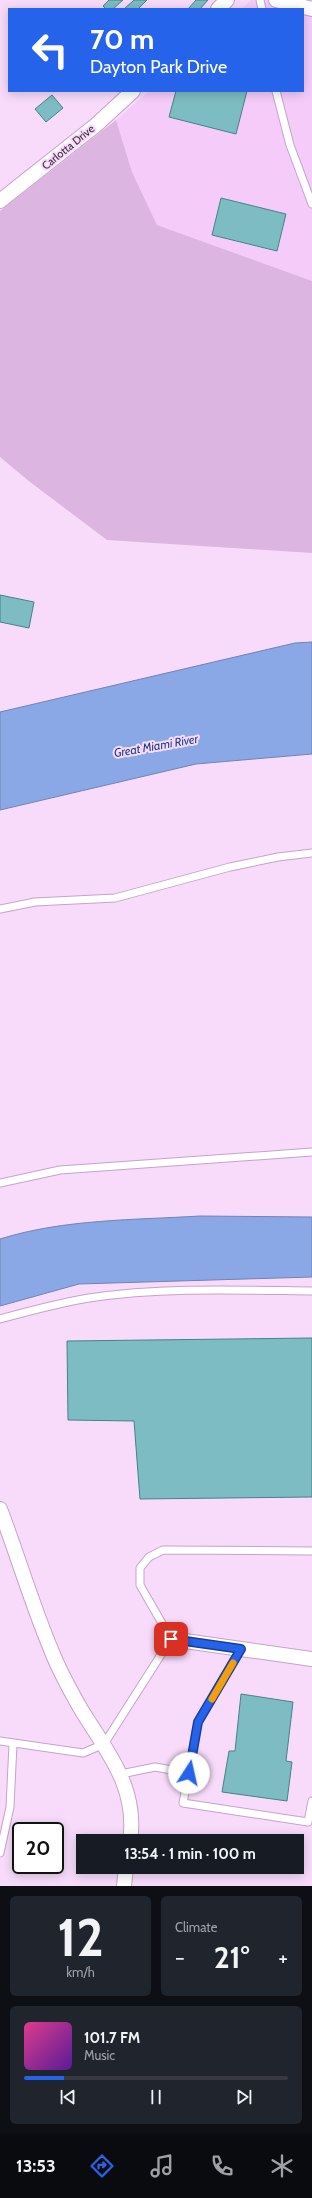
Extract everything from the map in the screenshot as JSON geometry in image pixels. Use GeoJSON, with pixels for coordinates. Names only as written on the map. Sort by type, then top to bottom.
{"type":"FeatureCollection","features":[{"type":"Feature","properties":{"kind":"street"},"geometry":{"type":"LineString","coordinates":[[219,8],[227,0]]}},
{"type":"Feature","properties":{"kind":"street"},"geometry":{"type":"LineString","coordinates":[[276,0],[312,9]]}},
{"type":"Feature","properties":{"kind":"street","name":"Carlotta Drive"},"geometry":{"type":"LineString","coordinates":[[0,201],[96,125],[132,92]]}},
{"type":"Feature","properties":{"kind":"street"},"geometry":{"type":"LineString","coordinates":[[0,1509],[52,1652],[72,1693],[121,1774],[129,1801],[130,1834]]}},
{"type":"Feature","properties":{"kind":"street"},"geometry":{"type":"LineString","coordinates":[[171,1639],[312,1659]]}},
{"type":"Feature","properties":{"kind":"street"},"geometry":{"type":"LineString","coordinates":[[124,1886],[125,1874]]}},
{"type":"Feature","properties":{"kind":"lane"},"geometry":{"type":"LineString","coordinates":[[276,92],[290,145],[312,204]]}},
{"type":"Feature","properties":{"kind":"lane"},"geometry":{"type":"LineString","coordinates":[[0,909],[35,902],[115,898],[223,869],[278,857],[312,853]]}},
{"type":"Feature","properties":{"kind":"lane"},"geometry":{"type":"LineString","coordinates":[[0,1183],[60,1170],[312,1152]]}},
{"type":"Feature","properties":{"kind":"lane"},"geometry":{"type":"LineString","coordinates":[[0,1319],[54,1305],[118,1295],[159,1292],[312,1291]]}},
{"type":"Feature","properties":{"kind":"lane"},"geometry":{"type":"LineString","coordinates":[[0,1741],[83,1753],[104,1744],[171,1639],[140,1585],[140,1568],[149,1557],[163,1550],[312,1551]]}},
{"type":"Feature","properties":{"kind":"lane"},"geometry":{"type":"LineString","coordinates":[[241,1649],[198,1722],[184,1803],[308,1822],[312,1801]]}},
{"type":"Feature","properties":{"kind":"lane"},"geometry":{"type":"LineString","coordinates":[[0,1853],[10,1807],[13,1744]]}},
{"type":"Feature","properties":{"kind":"lane"},"geometry":{"type":"LineString","coordinates":[[121,1774],[155,1767],[189,1773]]}},
{"type":"Feature","properties":{"kind":"shaded area"},"geometry":{"type":"Polygon","coordinates":[[[251,0],[312,0],[312,281],[157,225],[132,172],[116,120],[148,92],[304,92],[304,8],[242,8],[251,0]]]}},
{"type":"Feature","properties":{"kind":"shaded area"},"geometry":{"type":"Polygon","coordinates":[[[116,120],[132,172],[157,225],[312,281],[312,553],[107,540],[30,482],[0,457],[0,211],[116,120]]]}},
{"type":"Feature","properties":{"kind":"water","name":"Great Miami River"},"geometry":{"type":"Polygon","coordinates":[[[312,642],[312,754],[196,764],[0,810],[0,712],[295,643],[312,642]]]}},
{"type":"Feature","properties":{"kind":"water"},"geometry":{"type":"Polygon","coordinates":[[[200,1216],[312,1217],[312,1277],[79,1284],[0,1306],[0,1239],[24,1232],[74,1224],[200,1216]]]}},
{"type":"Feature","properties":{"kind":"building"},"geometry":{"type":"Polygon","coordinates":[[[109,0],[123,0],[114,8],[105,8],[103,6],[109,0]]]}},
{"type":"Feature","properties":{"kind":"building"},"geometry":{"type":"Polygon","coordinates":[[[134,0],[147,0],[139,8],[125,8],[134,0]]]}},
{"type":"Feature","properties":{"kind":"building"},"geometry":{"type":"Polygon","coordinates":[[[196,0],[208,0],[201,8],[189,8],[196,0]]]}},
{"type":"Feature","properties":{"kind":"building"},"geometry":{"type":"Polygon","coordinates":[[[176,92],[247,92],[236,134],[169,117],[176,92]]]}},
{"type":"Feature","properties":{"kind":"building"},"geometry":{"type":"Polygon","coordinates":[[[52,95],[63,108],[46,122],[35,109],[52,95]]]}},
{"type":"Feature","properties":{"kind":"building"},"geometry":{"type":"Polygon","coordinates":[[[221,198],[286,214],[277,251],[212,235],[221,198]]]}},
{"type":"Feature","properties":{"kind":"building"},"geometry":{"type":"Polygon","coordinates":[[[0,595],[34,602],[29,628],[0,622],[0,595]]]}},
{"type":"Feature","properties":{"kind":"building"},"geometry":{"type":"Polygon","coordinates":[[[312,1338],[312,1497],[140,1499],[134,1421],[68,1420],[67,1341],[312,1338]]]}},
{"type":"Feature","properties":{"kind":"building"},"geometry":{"type":"Polygon","coordinates":[[[241,1694],[293,1702],[286,1761],[292,1762],[287,1801],[222,1792],[229,1751],[235,1751],[241,1694]]]}},
{"type":"Feature","properties":{"kind":"slow traffic"},"geometry":{"type":"LineString","coordinates":[[212,1699],[233,1663]]}},
{"type":"Feature","properties":{"kind":"route"},"geometry":{"type":"LineString","coordinates":[[171,1639],[241,1649],[198,1722],[189,1773]]}}]}
